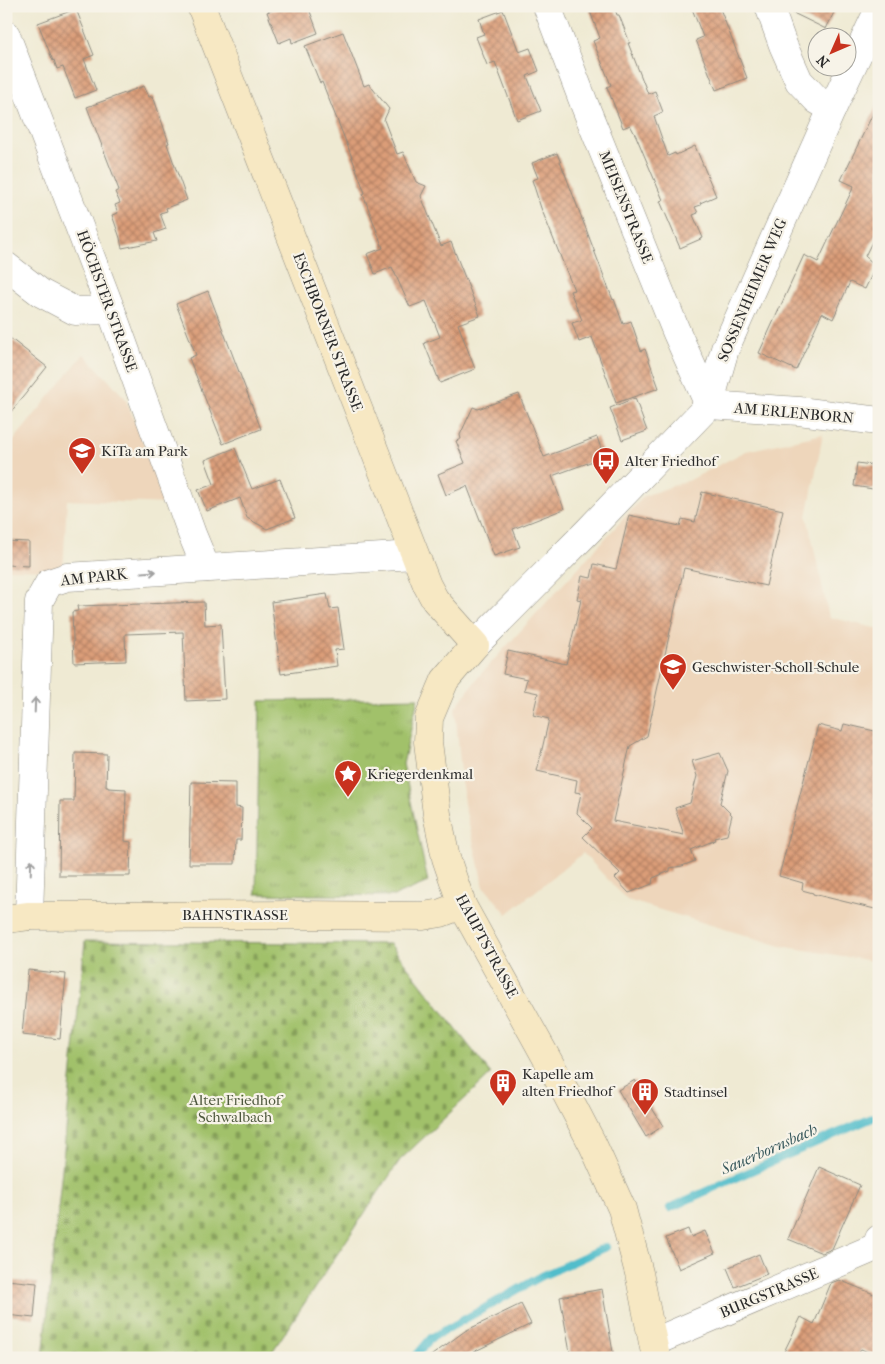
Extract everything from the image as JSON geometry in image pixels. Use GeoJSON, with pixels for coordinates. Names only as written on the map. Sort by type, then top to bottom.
{"type":"FeatureCollection","features":[{"type":"Feature","properties":{"kind":"street","name":"ESCHBORNER STRASSE"},"geometry":{"type":"LineString","coordinates":[[201,6],[414,555],[435,600],[475,645]]}},
{"type":"Feature","properties":{"kind":"street","name":"MEISENSTRASSE"},"geometry":{"type":"LineString","coordinates":[[547,6],[585,106],[669,313],[709,405]]}},
{"type":"Feature","properties":{"kind":"street"},"geometry":{"type":"LineString","coordinates":[[769,6],[799,81],[817,100],[832,109]]}},
{"type":"Feature","properties":{"kind":"street","name":"SOSSENHEIMER WEG"},"geometry":{"type":"LineString","coordinates":[[475,645],[709,405],[725,349],[832,109],[879,9]]}},
{"type":"Feature","properties":{"kind":"street","name":"HÖCHSTER STRASSE"},"geometry":{"type":"LineString","coordinates":[[6,35],[111,310],[206,568]]}},
{"type":"Feature","properties":{"kind":"street"},"geometry":{"type":"LineString","coordinates":[[6,266],[40,293],[75,311],[111,310]]}},
{"type":"Feature","properties":{"kind":"street","name":"AM ERLENBORN"},"geometry":{"type":"LineString","coordinates":[[709,405],[799,411],[879,421]]}},
{"type":"Feature","properties":{"kind":"street","name":"AM PARK"},"geometry":{"type":"LineString","coordinates":[[18,917],[38,601],[49,584],[67,577],[414,555]]}},
{"type":"Feature","properties":{"kind":"street","name":"HAUPTSTRASSE"},"geometry":{"type":"LineString","coordinates":[[475,645],[446,680],[430,718],[428,742],[437,814],[446,858],[462,904],[566,1093],[593,1145],[622,1209]]}},
{"type":"Feature","properties":{"kind":"street","name":"BAHNSTRASSE"},"geometry":{"type":"LineString","coordinates":[[18,917],[423,916],[441,913],[462,904]]}},
{"type":"Feature","properties":{"kind":"street","name":"BURGSTRASSE"},"geometry":{"type":"LineString","coordinates":[[622,1209],[639,1273],[655,1350],[876,1247],[879,1239]]}},
{"type":"Feature","properties":{"kind":"shaded area","name":"KiTa am Park"},"geometry":{"type":"Polygon","coordinates":[[[84,354],[125,398],[169,504],[67,500],[63,570],[6,569],[6,450],[84,354]]]}},
{"type":"Feature","properties":{"kind":"shaded area","name":"Geschwister-Scholl-Schule"},"geometry":{"type":"Polygon","coordinates":[[[823,434],[807,517],[829,617],[879,629],[879,962],[781,946],[627,900],[583,853],[507,914],[484,887],[464,804],[455,708],[480,675],[644,496],[690,480],[746,451],[823,434]]]}},
{"type":"Feature","properties":{"kind":"green space"},"geometry":{"type":"Polygon","coordinates":[[[418,698],[403,764],[428,882],[394,896],[256,894],[260,701],[418,698]]]}},
{"type":"Feature","properties":{"kind":"green space","name":"Alter Friedhof Schwalbach"},"geometry":{"type":"Polygon","coordinates":[[[85,941],[390,944],[491,1074],[400,1160],[268,1358],[43,1358],[85,941]]]}},
{"type":"Feature","properties":{"kind":"building"},"geometry":{"type":"Polygon","coordinates":[[[282,6],[308,6],[318,33],[292,43],[291,38],[279,43],[267,12],[282,6]]]}},
{"type":"Feature","properties":{"kind":"building"},"geometry":{"type":"Polygon","coordinates":[[[588,6],[614,6],[617,15],[619,15],[648,94],[655,91],[663,112],[654,116],[668,156],[675,153],[676,155],[695,146],[716,196],[695,207],[698,213],[693,215],[703,238],[680,248],[660,201],[663,200],[636,136],[630,125],[623,128],[607,87],[611,85],[593,41],[600,38],[588,6]]]}},
{"type":"Feature","properties":{"kind":"building"},"geometry":{"type":"Polygon","coordinates":[[[691,6],[719,6],[747,78],[716,90],[696,40],[703,37],[691,6]]]}},
{"type":"Feature","properties":{"kind":"building"},"geometry":{"type":"Polygon","coordinates":[[[786,6],[837,6],[826,28],[787,10],[786,6]]]}},
{"type":"Feature","properties":{"kind":"building"},"geometry":{"type":"Polygon","coordinates":[[[76,9],[94,55],[84,59],[96,90],[75,98],[63,67],[57,69],[53,61],[38,23],[76,9]]]}},
{"type":"Feature","properties":{"kind":"building"},"geometry":{"type":"Polygon","coordinates":[[[503,10],[519,52],[530,48],[539,71],[527,76],[541,111],[517,120],[495,62],[487,65],[476,37],[484,34],[479,19],[503,10]]]}},
{"type":"Feature","properties":{"kind":"building"},"geometry":{"type":"Polygon","coordinates":[[[343,32],[364,86],[369,84],[389,109],[384,120],[397,154],[403,152],[416,182],[426,186],[421,196],[441,246],[451,242],[480,316],[458,324],[475,369],[440,383],[424,343],[440,337],[426,301],[410,307],[392,267],[375,274],[367,254],[383,248],[348,147],[322,82],[320,83],[305,46],[343,32]]]}},
{"type":"Feature","properties":{"kind":"building"},"geometry":{"type":"Polygon","coordinates":[[[144,86],[149,97],[153,96],[169,143],[167,144],[187,200],[166,208],[167,211],[160,213],[166,229],[154,233],[157,241],[122,248],[112,215],[118,213],[115,205],[120,203],[115,192],[119,190],[87,107],[144,86]]]}},
{"type":"Feature","properties":{"kind":"building"},"geometry":{"type":"Polygon","coordinates":[[[879,101],[879,228],[865,256],[876,266],[865,289],[850,282],[833,319],[822,313],[796,370],[759,353],[804,255],[818,262],[854,186],[841,180],[879,101]]]}},
{"type":"Feature","properties":{"kind":"building"},"geometry":{"type":"Polygon","coordinates":[[[557,153],[623,324],[631,321],[641,351],[645,349],[659,388],[616,403],[592,337],[579,342],[572,323],[582,320],[570,291],[574,290],[541,208],[532,180],[538,178],[532,163],[557,153]]]}},
{"type":"Feature","properties":{"kind":"building"},"geometry":{"type":"Polygon","coordinates":[[[208,291],[261,429],[223,444],[189,358],[196,355],[176,304],[208,291]]]}},
{"type":"Feature","properties":{"kind":"building"},"geometry":{"type":"Polygon","coordinates":[[[6,335],[47,367],[6,418],[6,335]]]}},
{"type":"Feature","properties":{"kind":"building"},"geometry":{"type":"Polygon","coordinates":[[[519,394],[544,457],[597,437],[604,457],[552,476],[564,509],[513,529],[520,547],[494,556],[467,486],[446,495],[438,474],[465,463],[456,441],[461,439],[460,435],[473,407],[478,409],[519,394]]]}},
{"type":"Feature","properties":{"kind":"building"},"geometry":{"type":"Polygon","coordinates":[[[635,398],[647,431],[622,440],[610,408],[635,398]]]}},
{"type":"Feature","properties":{"kind":"building"},"geometry":{"type":"Polygon","coordinates":[[[235,448],[252,489],[280,479],[295,518],[267,529],[247,518],[240,498],[207,511],[198,490],[214,484],[205,460],[235,448]]]}},
{"type":"Feature","properties":{"kind":"building"},"geometry":{"type":"Polygon","coordinates":[[[857,463],[879,466],[879,490],[854,486],[857,463]]]}},
{"type":"Feature","properties":{"kind":"building"},"geometry":{"type":"Polygon","coordinates":[[[702,492],[783,510],[766,586],[684,568],[647,736],[630,746],[613,821],[684,835],[675,808],[690,803],[697,776],[692,761],[720,753],[728,771],[720,803],[732,815],[727,835],[714,838],[715,840],[691,850],[695,861],[670,868],[670,871],[653,878],[652,884],[629,893],[615,878],[620,873],[583,837],[592,828],[577,813],[581,793],[575,792],[577,780],[537,771],[549,719],[533,715],[538,693],[524,690],[527,679],[503,674],[508,651],[566,664],[581,600],[577,599],[582,576],[591,578],[594,564],[616,569],[629,515],[680,526],[682,519],[695,522],[702,492]]]}},
{"type":"Feature","properties":{"kind":"building"},"geometry":{"type":"Polygon","coordinates":[[[6,541],[29,542],[29,566],[6,565],[6,541]]]}},
{"type":"Feature","properties":{"kind":"building"},"geometry":{"type":"Polygon","coordinates":[[[327,594],[330,609],[338,608],[344,649],[335,650],[337,666],[281,674],[271,602],[327,594]]]}},
{"type":"Feature","properties":{"kind":"building"},"geometry":{"type":"Polygon","coordinates":[[[204,602],[205,625],[221,624],[225,699],[186,701],[183,632],[125,634],[126,661],[74,663],[72,612],[78,611],[77,606],[204,602]]]}},
{"type":"Feature","properties":{"kind":"building"},"geometry":{"type":"Polygon","coordinates":[[[844,724],[879,732],[879,910],[813,894],[802,890],[803,883],[779,876],[818,725],[842,731],[844,724]]]}},
{"type":"Feature","properties":{"kind":"building"},"geometry":{"type":"Polygon","coordinates":[[[75,753],[107,754],[106,787],[126,789],[125,841],[131,842],[130,876],[59,876],[60,801],[74,801],[75,753]]]}},
{"type":"Feature","properties":{"kind":"building"},"geometry":{"type":"Polygon","coordinates":[[[191,782],[236,783],[236,807],[242,808],[241,840],[236,840],[235,864],[189,864],[191,782]]]}},
{"type":"Feature","properties":{"kind":"building"},"geometry":{"type":"Polygon","coordinates":[[[28,970],[66,974],[60,1039],[22,1035],[28,970]]]}},
{"type":"Feature","properties":{"kind":"building","name":"Stadtinsel"},"geometry":{"type":"Polygon","coordinates":[[[635,1080],[663,1126],[646,1137],[618,1090],[635,1080]]]}},
{"type":"Feature","properties":{"kind":"building"},"geometry":{"type":"Polygon","coordinates":[[[819,1167],[860,1185],[832,1249],[822,1253],[788,1239],[819,1167]]]}},
{"type":"Feature","properties":{"kind":"building"},"geometry":{"type":"Polygon","coordinates":[[[688,1229],[691,1237],[705,1231],[715,1253],[679,1269],[666,1238],[688,1229]]]}},
{"type":"Feature","properties":{"kind":"building"},"geometry":{"type":"Polygon","coordinates":[[[759,1254],[767,1274],[735,1287],[727,1268],[759,1254]]]}},
{"type":"Feature","properties":{"kind":"building"},"geometry":{"type":"Polygon","coordinates":[[[6,1280],[37,1283],[34,1318],[6,1315],[6,1280]]]}},
{"type":"Feature","properties":{"kind":"building"},"geometry":{"type":"Polygon","coordinates":[[[839,1280],[879,1296],[879,1357],[861,1349],[857,1358],[781,1358],[801,1317],[814,1324],[831,1283],[839,1280]]]}},
{"type":"Feature","properties":{"kind":"building"},"geometry":{"type":"Polygon","coordinates":[[[602,1289],[614,1358],[571,1358],[560,1297],[602,1289]]]}},
{"type":"Feature","properties":{"kind":"building"},"geometry":{"type":"Polygon","coordinates":[[[521,1304],[531,1324],[461,1358],[428,1358],[465,1331],[521,1304]]]}},
{"type":"Feature","properties":{"kind":"waterway","name":"Sauerbornsbach"},"geometry":{"type":"LineString","coordinates":[[670,1208],[879,1115]]}},
{"type":"Feature","properties":{"kind":"waterway","name":"Sauerbornsbach"},"geometry":{"type":"LineString","coordinates":[[414,1358],[431,1338],[542,1276],[606,1247]]}},
{"type":"Feature","properties":{"kind":"place","name":"KiTa am Park"},"geometry":{"type":"Point","coordinates":[82,475]}},
{"type":"Feature","properties":{"kind":"place","name":"Alter Friedhof"},"geometry":{"type":"Point","coordinates":[606,485]}},
{"type":"Feature","properties":{"kind":"place","name":"Geschwister-Scholl-Schule"},"geometry":{"type":"Point","coordinates":[673,691]}},
{"type":"Feature","properties":{"kind":"place","name":"Kriegerdenkmal"},"geometry":{"type":"Point","coordinates":[348,798]}},
{"type":"Feature","properties":{"kind":"place","name":"Kapelle am alten Friedhof"},"geometry":{"type":"Point","coordinates":[503,1107]}},
{"type":"Feature","properties":{"kind":"place","name":"Stadtinsel"},"geometry":{"type":"Point","coordinates":[645,1116]}}]}
